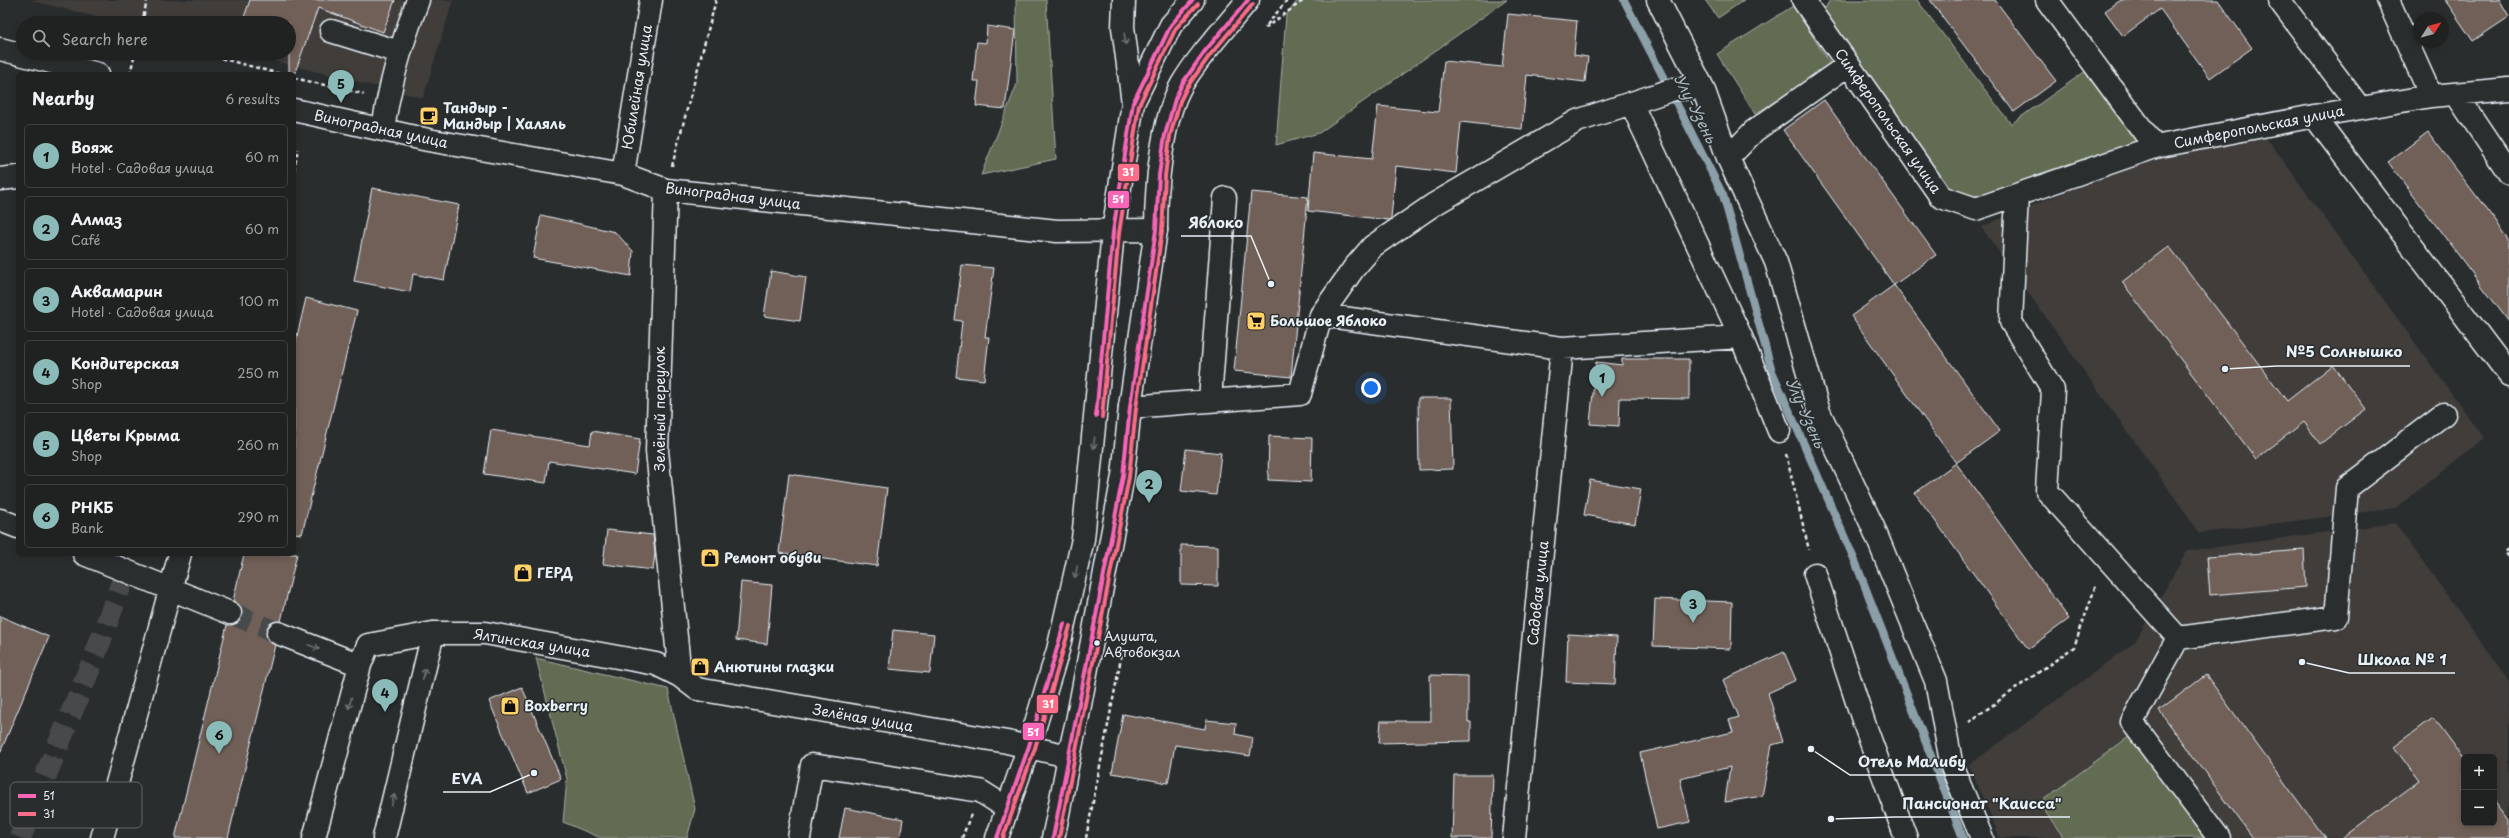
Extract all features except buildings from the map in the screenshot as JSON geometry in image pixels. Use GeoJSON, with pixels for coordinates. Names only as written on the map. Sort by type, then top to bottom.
{"type":"FeatureCollection","features":[{"type":"Feature","properties":{"kind":"main road"},"geometry":{"type":"LineString","coordinates":[[383,130],[387,99],[400,52],[418,0]]}},
{"type":"Feature","properties":{"kind":"main road","name":"Юбилейная улица"},"geometry":{"type":"LineString","coordinates":[[623,174],[651,0]]}},
{"type":"Feature","properties":{"kind":"main road"},"geometry":{"type":"LineString","coordinates":[[997,838],[1006,808],[1029,746],[1058,650],[1084,539],[1113,232],[1133,103],[1123,27],[1124,0]]}},
{"type":"Feature","properties":{"kind":"main road"},"geometry":{"type":"LineString","coordinates":[[1133,103],[1171,25],[1193,0]]}},
{"type":"Feature","properties":{"kind":"main road"},"geometry":{"type":"LineString","coordinates":[[1053,838],[1065,788],[1068,756],[1077,721],[1123,476],[1130,407],[1156,230],[1156,207],[1165,130],[1182,85],[1248,0]]}},
{"type":"Feature","properties":{"kind":"main road"},"geometry":{"type":"LineString","coordinates":[[1658,0],[1703,88],[1728,158],[1776,262],[1819,412],[1873,527],[1936,681],[1952,767],[1982,838]]}},
{"type":"Feature","properties":{"kind":"main road","name":"Симферопольская улица"},"geometry":{"type":"LineString","coordinates":[[1803,0],[1941,197],[1976,209],[2155,147],[2314,116],[2431,96],[2509,89]]}},
{"type":"Feature","properties":{"kind":"main road"},"geometry":{"type":"LineString","coordinates":[[2047,0],[2155,147]]}},
{"type":"Feature","properties":{"kind":"main road"},"geometry":{"type":"LineString","coordinates":[[2280,0],[2360,108]]}},
{"type":"Feature","properties":{"kind":"main road"},"geometry":{"type":"LineString","coordinates":[[2388,0],[2431,96]]}},
{"type":"Feature","properties":{"kind":"main road"},"geometry":{"type":"LineString","coordinates":[[330,30],[400,52]]}},
{"type":"Feature","properties":{"kind":"main road"},"geometry":{"type":"LineString","coordinates":[[0,49],[16,53]]}},
{"type":"Feature","properties":{"kind":"main road"},"geometry":{"type":"LineString","coordinates":[[43,60],[90,72]]}},
{"type":"Feature","properties":{"kind":"main road"},"geometry":{"type":"LineString","coordinates":[[1728,158],[1754,131],[1848,65]]}},
{"type":"Feature","properties":{"kind":"main road"},"geometry":{"type":"LineString","coordinates":[[1130,407],[1300,394],[1321,315],[1354,268],[1373,246],[1433,205],[1577,121],[1670,90],[1703,88]]}},
{"type":"Feature","properties":{"kind":"main road"},"geometry":{"type":"LineString","coordinates":[[2456,94],[2509,173]]}},
{"type":"Feature","properties":{"kind":"main road"},"geometry":{"type":"LineString","coordinates":[[1631,103],[1741,337],[1779,431]]}},
{"type":"Feature","properties":{"kind":"main road","name":"Виноградная улица"},"geometry":{"type":"LineString","coordinates":[[296,110],[428,140],[623,174],[666,190],[1058,232],[1156,230]]}},
{"type":"Feature","properties":{"kind":"main road"},"geometry":{"type":"LineString","coordinates":[[2314,116],[2509,375]]}},
{"type":"Feature","properties":{"kind":"main road"},"geometry":{"type":"LineString","coordinates":[[0,179],[16,177]]}},
{"type":"Feature","properties":{"kind":"main road","name":"Зелёный переулок"},"geometry":{"type":"LineString","coordinates":[[666,190],[662,239],[657,451],[680,676]]}},
{"type":"Feature","properties":{"kind":"main road"},"geometry":{"type":"LineString","coordinates":[[2017,195],[2011,322],[2053,390],[2048,491],[2105,558],[2178,638]]}},
{"type":"Feature","properties":{"kind":"main road"},"geometry":{"type":"LineString","coordinates":[[1210,400],[1224,198]]}},
{"type":"Feature","properties":{"kind":"main road"},"geometry":{"type":"LineString","coordinates":[[1321,315],[1562,348],[1741,337]]}},
{"type":"Feature","properties":{"kind":"main road","name":"Садовая улица"},"geometry":{"type":"LineString","coordinates":[[1514,838],[1562,348]]}},
{"type":"Feature","properties":{"kind":"main road"},"geometry":{"type":"LineString","coordinates":[[2178,638],[2336,617],[2347,488],[2444,414]]}},
{"type":"Feature","properties":{"kind":"main road"},"geometry":{"type":"LineString","coordinates":[[0,520],[16,526]]}},
{"type":"Feature","properties":{"kind":"main road"},"geometry":{"type":"LineString","coordinates":[[89,556],[230,613]]}},
{"type":"Feature","properties":{"kind":"main road"},"geometry":{"type":"LineString","coordinates":[[118,782],[180,556]]}},
{"type":"Feature","properties":{"kind":"main road"},"geometry":{"type":"LineString","coordinates":[[1815,574],[1864,723],[1906,838]]}},
{"type":"Feature","properties":{"kind":"main road"},"geometry":{"type":"LineString","coordinates":[[278,633],[360,665]]}},
{"type":"Feature","properties":{"kind":"main road"},"geometry":{"type":"LineString","coordinates":[[384,838],[433,633]]}},
{"type":"Feature","properties":{"kind":"main road","name":"Ялтинская улица"},"geometry":{"type":"LineString","coordinates":[[314,838],[360,665],[368,645],[433,633],[485,633],[656,664],[680,676],[697,689]]}},
{"type":"Feature","properties":{"kind":"main road"},"geometry":{"type":"LineString","coordinates":[[2178,638],[2132,722],[2219,838]]}},
{"type":"Feature","properties":{"kind":"main road","name":"Зелёная улица"},"geometry":{"type":"LineString","coordinates":[[697,689],[1029,746],[1068,756]]}},
{"type":"Feature","properties":{"kind":"main road"},"geometry":{"type":"LineString","coordinates":[[799,838],[812,764],[980,791],[1006,808]]}},
{"type":"Feature","properties":{"kind":"main road"},"geometry":{"type":"LineString","coordinates":[[102,838],[105,828]]}},
{"type":"Feature","properties":{"kind":"path"},"geometry":{"type":"LineString","coordinates":[[144,16],[147,0]]}},
{"type":"Feature","properties":{"kind":"path"},"geometry":{"type":"LineString","coordinates":[[666,190],[716,0]]}},
{"type":"Feature","properties":{"kind":"path"},"geometry":{"type":"LineString","coordinates":[[1287,0],[1264,28],[1304,0]]}},
{"type":"Feature","properties":{"kind":"path"},"geometry":{"type":"LineString","coordinates":[[130,72],[133,60]]}},
{"type":"Feature","properties":{"kind":"path"},"geometry":{"type":"LineString","coordinates":[[227,60],[272,72]]}},
{"type":"Feature","properties":{"kind":"path"},"geometry":{"type":"LineString","coordinates":[[296,78],[387,99]]}},
{"type":"Feature","properties":{"kind":"path"},"geometry":{"type":"LineString","coordinates":[[296,160],[298,149]]}},
{"type":"Feature","properties":{"kind":"path"},"geometry":{"type":"LineString","coordinates":[[1779,431],[1798,500],[1815,574]]}},
{"type":"Feature","properties":{"kind":"path"},"geometry":{"type":"LineString","coordinates":[[2509,549],[2505,552],[2509,557]]}},
{"type":"Feature","properties":{"kind":"path"},"geometry":{"type":"LineString","coordinates":[[1946,738],[2074,647],[2105,558]]}},
{"type":"Feature","properties":{"kind":"path"},"geometry":{"type":"LineString","coordinates":[[1086,838],[1123,648]]}},
{"type":"Feature","properties":{"kind":"shaded area"},"geometry":{"type":"Polygon","coordinates":[[[29,0],[453,0],[423,98],[269,60],[296,60],[296,16],[93,16],[29,0]]]}},
{"type":"Feature","properties":{"kind":"shaded area"},"geometry":{"type":"Polygon","coordinates":[[[2263,133],[2484,438],[2396,508],[2200,533],[1981,227],[2154,155],[2263,133]]]}},
{"type":"Feature","properties":{"kind":"shaded area"},"geometry":{"type":"Polygon","coordinates":[[[2395,523],[2509,681],[2509,838],[2000,838],[1969,765],[2135,642],[2187,551],[2395,523]]]}},
{"type":"Feature","properties":{"kind":"green space"},"geometry":{"type":"Polygon","coordinates":[[[1016,0],[1046,0],[1056,159],[981,175],[1017,84],[1016,0]]]}},
{"type":"Feature","properties":{"kind":"green space"},"geometry":{"type":"Polygon","coordinates":[[[1298,0],[1507,0],[1319,133],[1276,145],[1286,15],[1298,0]]]}},
{"type":"Feature","properties":{"kind":"green space"},"geometry":{"type":"Polygon","coordinates":[[[1705,0],[1744,0],[1718,18],[1705,0]]]}},
{"type":"Feature","properties":{"kind":"green space"},"geometry":{"type":"Polygon","coordinates":[[[1830,0],[1917,0],[2011,124],[2090,68],[2143,143],[1994,195],[1968,196],[1946,191],[1821,15],[1830,0]]]}},
{"type":"Feature","properties":{"kind":"green space"},"geometry":{"type":"Polygon","coordinates":[[[1793,6],[1831,65],[1755,114],[1717,54],[1793,6]]]}},
{"type":"Feature","properties":{"kind":"green space"},"geometry":{"type":"Polygon","coordinates":[[[536,658],[668,689],[695,809],[687,838],[601,838],[563,822],[567,779],[536,658]]]}},
{"type":"Feature","properties":{"kind":"green space"},"geometry":{"type":"Polygon","coordinates":[[[2130,736],[2204,838],[2064,838],[2039,803],[2130,736]]]}},
{"type":"Feature","properties":{"kind":"waterway","name":"Улу-Узень"},"geometry":{"type":"LineString","coordinates":[[1624,0],[1723,195],[1772,371],[1855,561],[1963,838]]}},
{"type":"Feature","properties":{"kind":"tunnel"},"geometry":{"type":"LineString","coordinates":[[43,782],[94,658],[126,571]]}},
{"type":"Feature","properties":{"kind":"tunnel"},"geometry":{"type":"LineString","coordinates":[[230,613],[278,633]]}},
{"type":"Feature","properties":{"kind":"tunnel"},"geometry":{"type":"LineString","coordinates":[[20,838],[24,828]]}},
{"type":"Feature","properties":{"kind":"transit line","name":"51"},"geometry":{"type":"LineString","coordinates":[[1096,416],[1113,232],[1133,103],[1171,25],[1193,0]]}},
{"type":"Feature","properties":{"kind":"transit line","name":"51"},"geometry":{"type":"LineString","coordinates":[[1053,838],[1123,476],[1130,407],[1156,230],[1159,175],[1165,135],[1175,99],[1182,84],[1205,51],[1248,0]]}},
{"type":"Feature","properties":{"kind":"transit line","name":"31"},"geometry":{"type":"LineString","coordinates":[[1102,417],[1119,233],[1139,105],[1176,28],[1198,4]]}},
{"type":"Feature","properties":{"kind":"transit line","name":"31"},"geometry":{"type":"LineString","coordinates":[[1059,838],[1129,477],[1136,408],[1162,231],[1165,176],[1170,136],[1180,101],[1187,87],[1210,55],[1253,4]]}},
{"type":"Feature","properties":{"kind":"transit line","name":"51"},"geometry":{"type":"LineString","coordinates":[[997,838],[1029,746],[1064,624]]}},
{"type":"Feature","properties":{"kind":"transit line","name":"31"},"geometry":{"type":"LineString","coordinates":[[1003,838],[1035,748],[1070,626]]}},
{"type":"Feature","properties":{"kind":"place","name":"Цветы Крыма"},"geometry":{"type":"Point","coordinates":[341,103]}},
{"type":"Feature","properties":{"kind":"place","name":"Тандыр - Мандыр | Халяль"},"geometry":{"type":"Point","coordinates":[429,116]}},
{"type":"Feature","properties":{"kind":"place","name":"Яблоко"},"geometry":{"type":"Point","coordinates":[1271,284]}},
{"type":"Feature","properties":{"kind":"place","name":"Большое Яблоко"},"geometry":{"type":"Point","coordinates":[1256,321]}},
{"type":"Feature","properties":{"kind":"place","name":"№5 Солнышко"},"geometry":{"type":"Point","coordinates":[2225,369]}},
{"type":"Feature","properties":{"kind":"place","name":"Вояж"},"geometry":{"type":"Point","coordinates":[1602,397]}},
{"type":"Feature","properties":{"kind":"place","name":"Алмаз"},"geometry":{"type":"Point","coordinates":[1149,503]}},
{"type":"Feature","properties":{"kind":"place","name":"Ремонт обуви"},"geometry":{"type":"Point","coordinates":[710,558]}},
{"type":"Feature","properties":{"kind":"place","name":"ГЕРД"},"geometry":{"type":"Point","coordinates":[523,573]}},
{"type":"Feature","properties":{"kind":"place","name":"Аквамарин"},"geometry":{"type":"Point","coordinates":[1693,623]}},
{"type":"Feature","properties":{"kind":"place","name":"Алушта, Автовокзал"},"geometry":{"type":"Point","coordinates":[1097,643]}},
{"type":"Feature","properties":{"kind":"place","name":"Школа № 1"},"geometry":{"type":"Point","coordinates":[2302,662]}},
{"type":"Feature","properties":{"kind":"place","name":"Анютины глазки"},"geometry":{"type":"Point","coordinates":[700,667]}},
{"type":"Feature","properties":{"kind":"place","name":"Boxberry"},"geometry":{"type":"Point","coordinates":[510,706]}},
{"type":"Feature","properties":{"kind":"place","name":"Кондитерская"},"geometry":{"type":"Point","coordinates":[385,712]}},
{"type":"Feature","properties":{"kind":"place","name":"Отель Малибу"},"geometry":{"type":"Point","coordinates":[1811,749]}},
{"type":"Feature","properties":{"kind":"place","name":"РНКБ"},"geometry":{"type":"Point","coordinates":[219,754]}},
{"type":"Feature","properties":{"kind":"place","name":"EVA"},"geometry":{"type":"Point","coordinates":[534,773]}},
{"type":"Feature","properties":{"kind":"place","name":"Пансионат \"Каисса\""},"geometry":{"type":"Point","coordinates":[1831,819]}}]}
